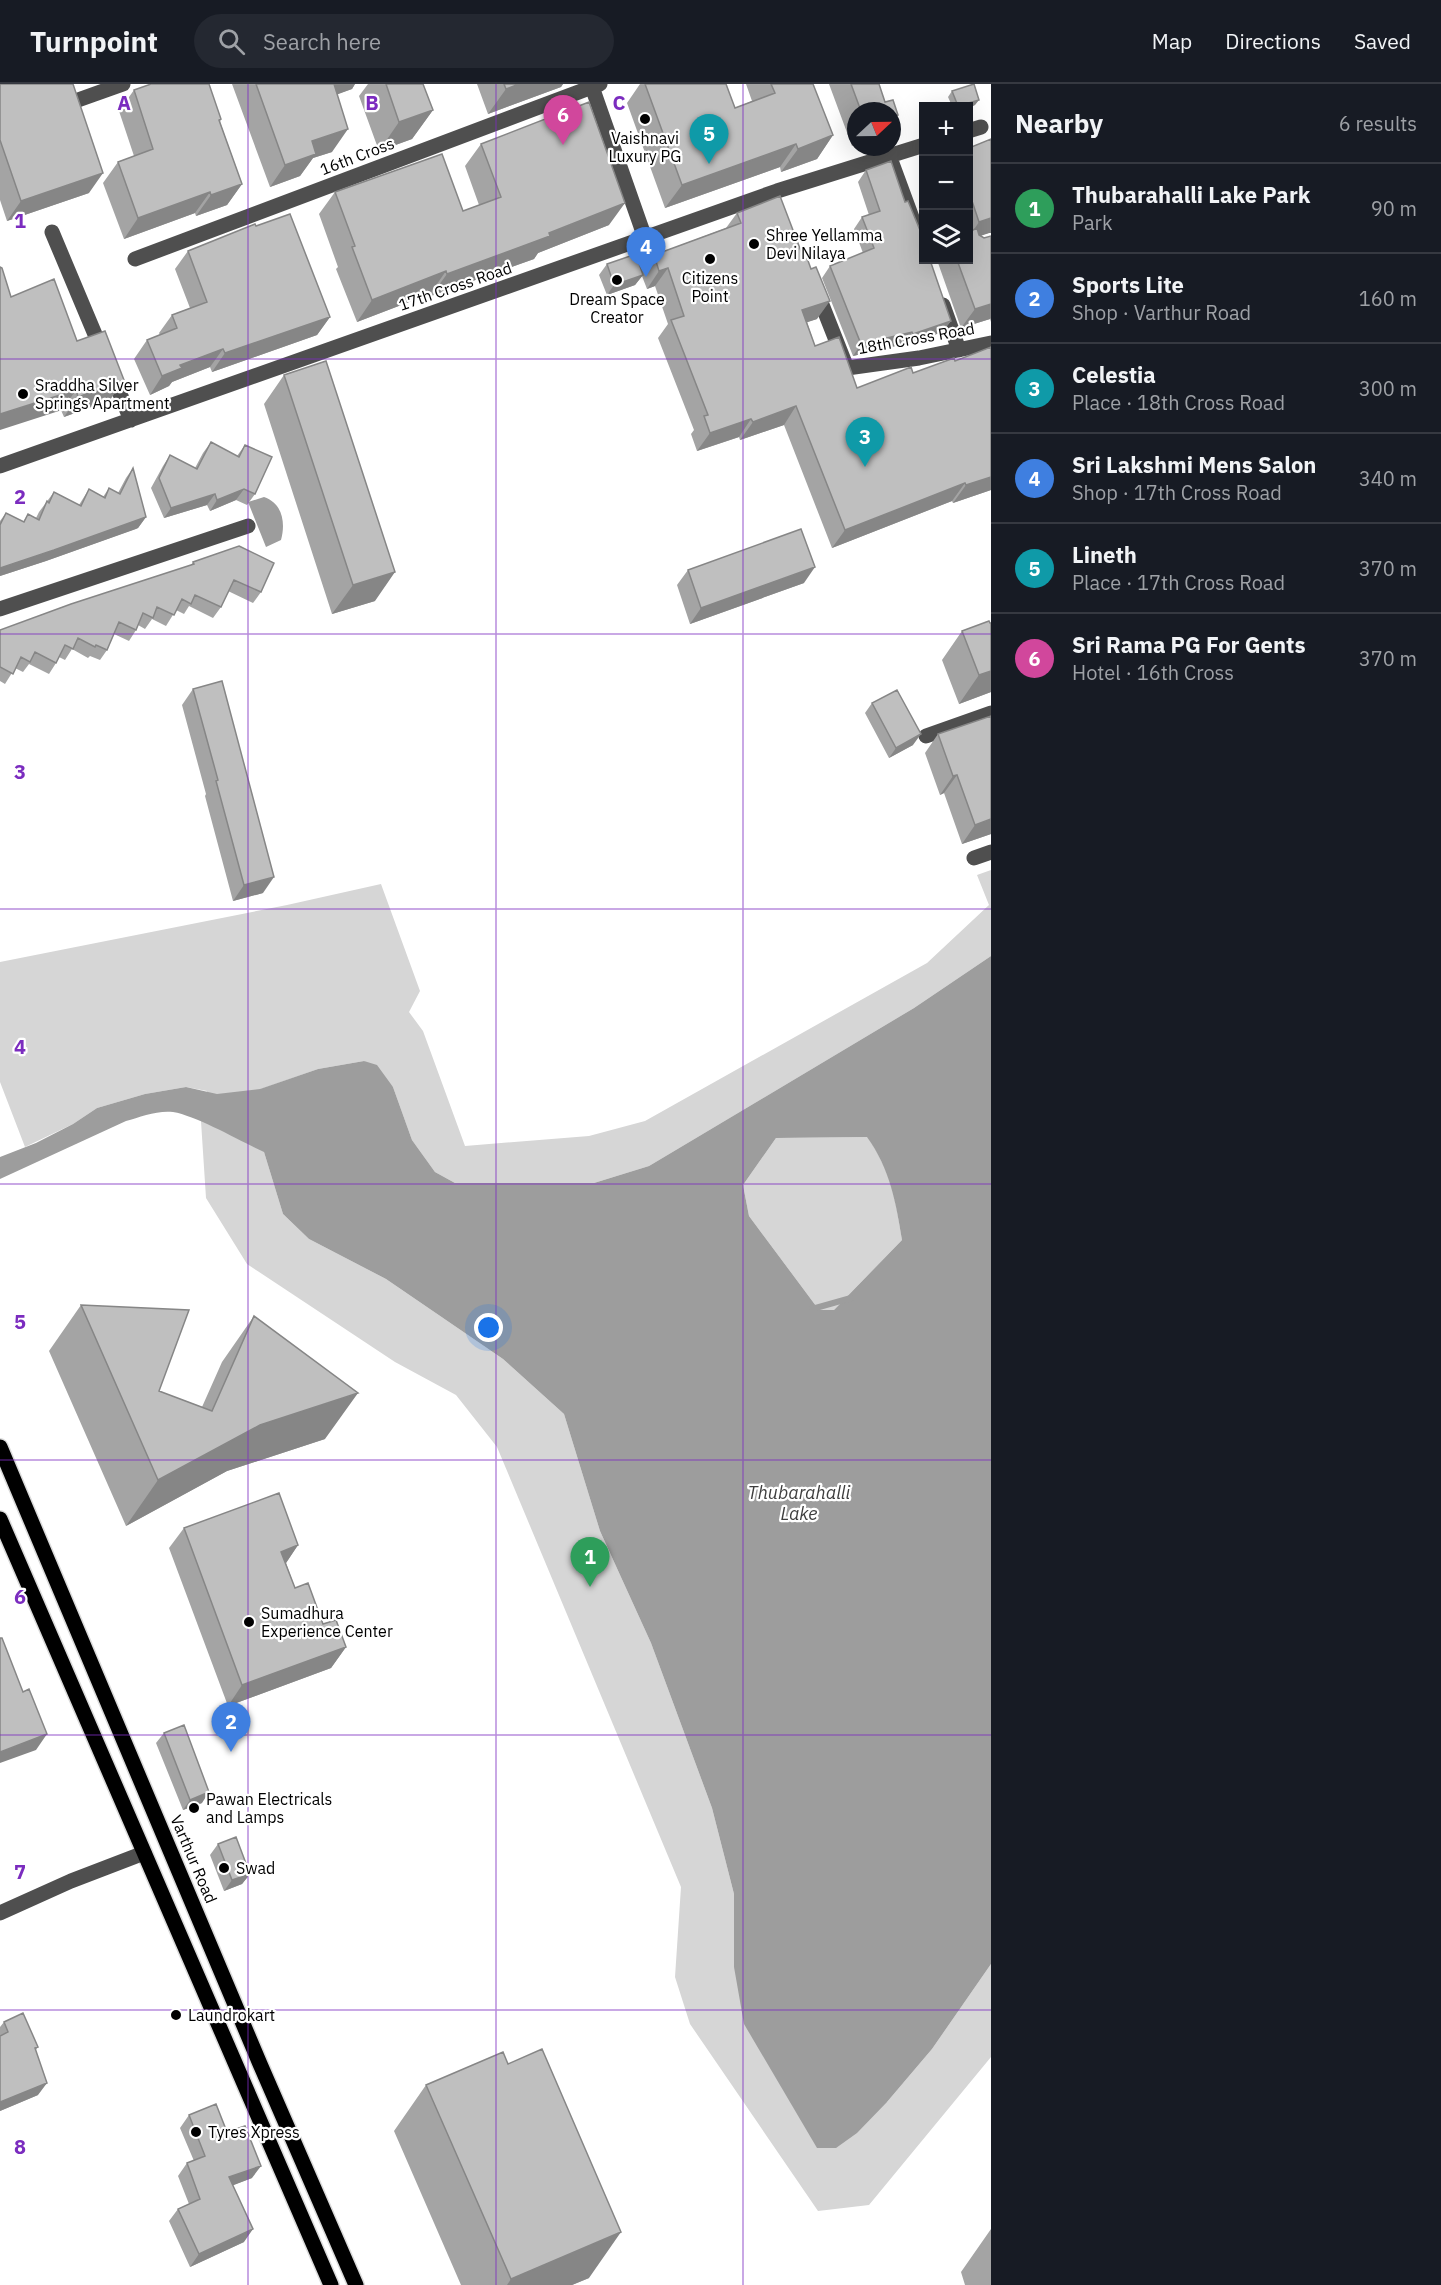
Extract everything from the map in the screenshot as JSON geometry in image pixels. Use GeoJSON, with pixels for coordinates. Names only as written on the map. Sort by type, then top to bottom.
{"type":"FeatureCollection","features":[{"type":"Feature","properties":{"kind":"main road","name":"Varthur Road"},"geometry":{"type":"LineString","coordinates":[[1,1453],[356,2285]]}},
{"type":"Feature","properties":{"kind":"main road"},"geometry":{"type":"LineString","coordinates":[[0,1519],[331,2285]]}},
{"type":"Feature","properties":{"kind":"main road"},"geometry":{"type":"LineString","coordinates":[[320,2260],[340,2250]]}},
{"type":"Feature","properties":{"kind":"street"},"geometry":{"type":"LineString","coordinates":[[78,100],[123,84]]}},
{"type":"Feature","properties":{"kind":"street"},"geometry":{"type":"LineString","coordinates":[[594,85],[645,238]]}},
{"type":"Feature","properties":{"kind":"street","name":"16th Cross"},"geometry":{"type":"LineString","coordinates":[[135,259],[594,85]]}},
{"type":"Feature","properties":{"kind":"street","name":"17th Cross Road"},"geometry":{"type":"LineString","coordinates":[[901,152],[919,146]]}},
{"type":"Feature","properties":{"kind":"street","name":"17th Cross Road"},"geometry":{"type":"LineString","coordinates":[[0,466],[645,238],[779,197],[886,156]]}},
{"type":"Feature","properties":{"kind":"street"},"geometry":{"type":"LineString","coordinates":[[889,156],[919,236]]}},
{"type":"Feature","properties":{"kind":"street"},"geometry":{"type":"LineString","coordinates":[[52,232],[131,420]]}},
{"type":"Feature","properties":{"kind":"street","name":"18th Cross Road"},"geometry":{"type":"LineString","coordinates":[[812,279],[847,368],[919,358],[991,343]]}},
{"type":"Feature","properties":{"kind":"street"},"geometry":{"type":"LineString","coordinates":[[939,293],[959,350]]}},
{"type":"Feature","properties":{"kind":"street"},"geometry":{"type":"LineString","coordinates":[[0,609],[248,526]]}},
{"type":"Feature","properties":{"kind":"street"},"geometry":{"type":"LineString","coordinates":[[926,736],[991,713]]}},
{"type":"Feature","properties":{"kind":"street"},"geometry":{"type":"LineString","coordinates":[[974,858],[991,852]]}},
{"type":"Feature","properties":{"kind":"street"},"geometry":{"type":"LineString","coordinates":[[0,1912],[144,1853]]}},
{"type":"Feature","properties":{"kind":"shaded area"},"geometry":{"type":"Polygon","coordinates":[[[991,870],[991,956],[914,1008],[649,1166],[594,1183],[455,1183],[435,1172],[412,1140],[393,1087],[364,1061],[318,1069],[261,1089],[264,1152],[283,1214],[309,1239],[386,1279],[503,1359],[564,1414],[600,1531],[651,1643],[712,1808],[734,1894],[734,1967],[887,2102],[932,2049],[991,1964],[991,2057],[869,2205],[818,2211],[690,2024],[675,1977],[681,1887],[497,1447],[456,1395],[395,1362],[247,1264],[206,1198],[200,1106],[207,1091],[186,1087],[145,1094],[97,1108],[73,1124],[25,1147],[0,1082],[0,962],[381,884],[420,991],[409,1012],[423,1031],[465,1146],[589,1136],[645,1121],[927,963],[989,905],[977,875],[991,870]]]}},
{"type":"Feature","properties":{"kind":"shaded area"},"geometry":{"type":"Polygon","coordinates":[[[868,1137],[891,1186],[902,1240],[834,1310],[819,1310],[749,1216],[743,1185],[776,1138],[868,1137]]]}},
{"type":"Feature","properties":{"kind":"water"},"geometry":{"type":"Polygon","coordinates":[[[264,497],[279,508],[283,520],[281,540],[266,547],[248,502],[264,497]]]}},
{"type":"Feature","properties":{"kind":"water","name":"Thubarahalli Lake"},"geometry":{"type":"Polygon","coordinates":[[[991,956],[991,1964],[932,2049],[887,2102],[857,2133],[836,2148],[817,2148],[744,2024],[734,1967],[734,1894],[712,1808],[651,1643],[600,1531],[564,1414],[503,1359],[386,1279],[309,1239],[283,1214],[264,1152],[206,1124],[173,1112],[143,1116],[126,1121],[0,1179],[0,1157],[36,1143],[73,1124],[97,1108],[145,1094],[186,1087],[217,1094],[260,1089],[318,1069],[364,1061],[377,1065],[393,1087],[412,1140],[435,1172],[455,1183],[594,1183],[649,1166],[914,1008],[991,956]],[[867,1137],[776,1138],[743,1185],[749,1216],[819,1310],[834,1310],[902,1240],[891,1186],[875,1149],[867,1137]]]}},
{"type":"Feature","properties":{"kind":"building"},"geometry":{"type":"Polygon","coordinates":[[[0,84],[73,84],[103,173],[21,201],[0,140],[0,84]]]}},
{"type":"Feature","properties":{"kind":"building"},"geometry":{"type":"Polygon","coordinates":[[[151,84],[209,84],[242,184],[211,195],[210,192],[138,218],[118,162],[153,149],[134,90],[151,84]]]}},
{"type":"Feature","properties":{"kind":"building"},"geometry":{"type":"Polygon","coordinates":[[[256,84],[334,84],[348,129],[312,141],[316,154],[285,165],[256,84]]]}},
{"type":"Feature","properties":{"kind":"building"},"geometry":{"type":"Polygon","coordinates":[[[386,84],[423,84],[433,110],[399,122],[386,84]]]}},
{"type":"Feature","properties":{"kind":"building"},"geometry":{"type":"Polygon","coordinates":[[[504,84],[519,84],[506,89],[504,84]]]}},
{"type":"Feature","properties":{"kind":"building"},"geometry":{"type":"Polygon","coordinates":[[[645,84],[726,84],[735,108],[775,93],[771,84],[813,84],[833,135],[798,149],[796,144],[682,185],[645,84]]]}},
{"type":"Feature","properties":{"kind":"building"},"geometry":{"type":"Polygon","coordinates":[[[851,84],[879,84],[885,102],[858,102],[851,84]]]}},
{"type":"Feature","properties":{"kind":"building"},"geometry":{"type":"Polygon","coordinates":[[[974,84],[979,100],[956,102],[952,91],[974,84]]]}},
{"type":"Feature","properties":{"kind":"building"},"geometry":{"type":"Polygon","coordinates":[[[589,102],[625,203],[549,233],[550,236],[447,274],[446,271],[372,300],[335,192],[442,154],[463,211],[501,197],[481,144],[589,102]]]}},
{"type":"Feature","properties":{"kind":"building"},"geometry":{"type":"Polygon","coordinates":[[[991,139],[991,218],[979,222],[973,204],[973,146],[991,139]]]}},
{"type":"Feature","properties":{"kind":"building"},"geometry":{"type":"Polygon","coordinates":[[[891,161],[905,202],[908,201],[919,228],[919,264],[931,264],[951,321],[913,334],[912,332],[861,344],[830,266],[874,248],[862,217],[880,211],[866,170],[891,161]]]}},
{"type":"Feature","properties":{"kind":"building"},"geometry":{"type":"Polygon","coordinates":[[[780,196],[804,259],[807,258],[811,269],[816,267],[830,301],[802,310],[815,346],[839,337],[857,388],[911,367],[913,373],[954,358],[955,361],[991,347],[991,477],[966,485],[965,483],[845,530],[796,406],[753,422],[751,419],[710,433],[704,416],[708,415],[671,320],[684,316],[668,268],[659,271],[654,255],[741,223],[737,213],[780,196]]]}},
{"type":"Feature","properties":{"kind":"building"},"geometry":{"type":"Polygon","coordinates":[[[290,214],[330,317],[225,353],[223,349],[180,365],[182,368],[162,376],[147,340],[177,328],[172,315],[207,302],[188,251],[255,224],[256,226],[290,214]]]}},
{"type":"Feature","properties":{"kind":"building"},"geometry":{"type":"Polygon","coordinates":[[[977,228],[979,235],[984,238],[991,236],[991,304],[975,309],[958,264],[973,264],[973,230],[977,228]]]}},
{"type":"Feature","properties":{"kind":"building"},"geometry":{"type":"Polygon","coordinates":[[[636,254],[643,275],[614,285],[607,264],[636,254]]]}},
{"type":"Feature","properties":{"kind":"building"},"geometry":{"type":"Polygon","coordinates":[[[0,267],[11,297],[54,279],[77,341],[105,331],[124,380],[78,397],[76,390],[0,414],[0,267]]]}},
{"type":"Feature","properties":{"kind":"building"},"geometry":{"type":"Polygon","coordinates":[[[326,361],[395,572],[353,585],[284,375],[326,361]]]}},
{"type":"Feature","properties":{"kind":"building"},"geometry":{"type":"Polygon","coordinates":[[[211,442],[239,457],[245,445],[272,457],[255,494],[244,489],[217,500],[215,494],[171,508],[159,478],[170,455],[197,469],[211,442]]]}},
{"type":"Feature","properties":{"kind":"building"},"geometry":{"type":"Polygon","coordinates":[[[133,468],[146,517],[0,568],[0,525],[6,513],[24,522],[28,514],[39,520],[47,501],[49,503],[54,492],[81,506],[89,489],[105,498],[109,488],[120,494],[133,468]]]}},
{"type":"Feature","properties":{"kind":"building"},"geometry":{"type":"Polygon","coordinates":[[[801,529],[815,567],[701,608],[688,570],[801,529]]]}},
{"type":"Feature","properties":{"kind":"building"},"geometry":{"type":"Polygon","coordinates":[[[239,546],[274,563],[261,592],[234,580],[221,607],[195,595],[191,604],[182,599],[174,615],[157,607],[153,618],[143,613],[136,630],[119,622],[107,650],[96,645],[95,647],[78,638],[73,649],[65,645],[56,663],[35,652],[30,662],[21,657],[13,674],[0,667],[0,630],[194,564],[193,562],[239,546]]]}},
{"type":"Feature","properties":{"kind":"building"},"geometry":{"type":"Polygon","coordinates":[[[989,621],[991,623],[991,671],[979,675],[962,631],[989,621]]]}},
{"type":"Feature","properties":{"kind":"building"},"geometry":{"type":"Polygon","coordinates":[[[222,681],[274,877],[244,885],[193,689],[222,681]]]}},
{"type":"Feature","properties":{"kind":"building"},"geometry":{"type":"Polygon","coordinates":[[[897,690],[921,734],[896,748],[872,703],[897,690]]]}},
{"type":"Feature","properties":{"kind":"building"},"geometry":{"type":"Polygon","coordinates":[[[991,716],[991,819],[975,825],[957,775],[953,776],[938,734],[991,716]]]}},
{"type":"Feature","properties":{"kind":"building"},"geometry":{"type":"Polygon","coordinates":[[[81,1305],[189,1310],[159,1391],[212,1411],[254,1316],[358,1393],[260,1425],[158,1480],[81,1305]]]}},
{"type":"Feature","properties":{"kind":"building","name":"Sumadhura Experience Center"},"geometry":{"type":"Polygon","coordinates":[[[279,1493],[298,1545],[281,1552],[295,1588],[308,1583],[323,1624],[336,1620],[346,1647],[242,1685],[184,1528],[279,1493]]]}},
{"type":"Feature","properties":{"kind":"building"},"geometry":{"type":"Polygon","coordinates":[[[0,1638],[2,1638],[23,1692],[29,1689],[47,1734],[0,1752],[0,1638]]]}},
{"type":"Feature","properties":{"kind":"building"},"geometry":{"type":"Polygon","coordinates":[[[184,1725],[209,1792],[190,1800],[164,1733],[184,1725]]]}},
{"type":"Feature","properties":{"kind":"building"},"geometry":{"type":"Polygon","coordinates":[[[236,1837],[250,1874],[232,1880],[218,1844],[236,1837]]]}},
{"type":"Feature","properties":{"kind":"building"},"geometry":{"type":"Polygon","coordinates":[[[23,2013],[38,2047],[35,2048],[47,2083],[0,2102],[0,2036],[8,2032],[4,2022],[23,2013]]]}},
{"type":"Feature","properties":{"kind":"building"},"geometry":{"type":"Polygon","coordinates":[[[542,2049],[621,2232],[511,2279],[426,2085],[503,2052],[508,2064],[542,2049]]]}},
{"type":"Feature","properties":{"kind":"building"},"geometry":{"type":"Polygon","coordinates":[[[216,2104],[227,2132],[245,2126],[261,2166],[229,2177],[253,2229],[199,2254],[178,2209],[200,2199],[187,2163],[205,2156],[189,2115],[216,2104]]]}},
{"type":"Feature","properties":{"kind":"waterway"},"geometry":{"type":"LineString","coordinates":[[812,1309],[851,1298]]}},
{"type":"Feature","properties":{"kind":"place","name":"Vaishnavi Luxury PG"},"geometry":{"type":"Point","coordinates":[645,119]}},
{"type":"Feature","properties":{"kind":"place","name":"Sri Rama PG For Gents"},"geometry":{"type":"Point","coordinates":[563,145]}},
{"type":"Feature","properties":{"kind":"place","name":"Lineth"},"geometry":{"type":"Point","coordinates":[709,164]}},
{"type":"Feature","properties":{"kind":"place","name":"Shree Yellamma Devi Nilaya"},"geometry":{"type":"Point","coordinates":[754,244]}},
{"type":"Feature","properties":{"kind":"place","name":"Citizens Point"},"geometry":{"type":"Point","coordinates":[710,259]}},
{"type":"Feature","properties":{"kind":"place","name":"Sri Lakshmi Mens Salon"},"geometry":{"type":"Point","coordinates":[646,277]}},
{"type":"Feature","properties":{"kind":"place","name":"Dream Space Creator"},"geometry":{"type":"Point","coordinates":[617,280]}},
{"type":"Feature","properties":{"kind":"place","name":"Sraddha Silver Springs Apartment"},"geometry":{"type":"Point","coordinates":[23,394]}},
{"type":"Feature","properties":{"kind":"place","name":"Celestia"},"geometry":{"type":"Point","coordinates":[865,467]}},
{"type":"Feature","properties":{"kind":"place","name":"Thubarahalli Lake Park"},"geometry":{"type":"Point","coordinates":[590,1587]}},
{"type":"Feature","properties":{"kind":"place","name":"Sumadhura Experience Center"},"geometry":{"type":"Point","coordinates":[249,1622]}},
{"type":"Feature","properties":{"kind":"place","name":"Sports Lite"},"geometry":{"type":"Point","coordinates":[231,1752]}},
{"type":"Feature","properties":{"kind":"place","name":"Pawan Electricals and Lamps"},"geometry":{"type":"Point","coordinates":[194,1808]}},
{"type":"Feature","properties":{"kind":"place","name":"Swad"},"geometry":{"type":"Point","coordinates":[224,1868]}},
{"type":"Feature","properties":{"kind":"place","name":"Laundrokart"},"geometry":{"type":"Point","coordinates":[176,2015]}},
{"type":"Feature","properties":{"kind":"place","name":"Tyres Xpress"},"geometry":{"type":"Point","coordinates":[196,2132]}}]}
